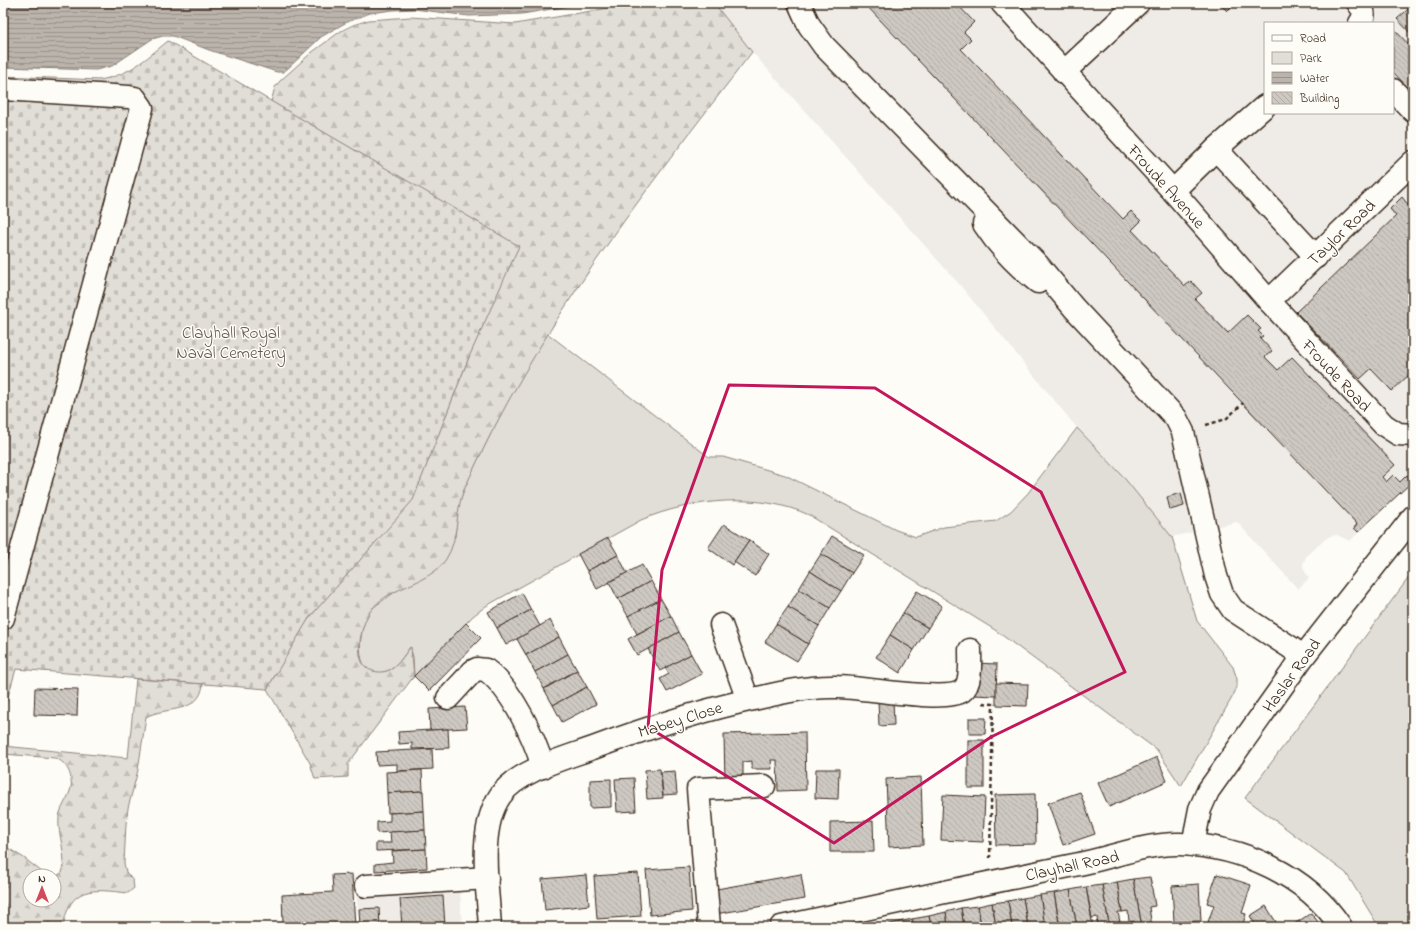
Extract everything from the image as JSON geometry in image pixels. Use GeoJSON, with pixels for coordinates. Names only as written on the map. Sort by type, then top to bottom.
{"type":"FeatureCollection","features":[{"type":"Feature","properties":{"kind":"street"},"geometry":{"type":"LineString","coordinates":[[799,3],[808,25],[824,46],[952,177],[1000,248],[1021,269],[1074,308],[1168,409],[1179,423],[1183,432],[1216,576],[1227,604],[1236,613],[1303,657]]}},
{"type":"Feature","properties":{"kind":"street","name":"Froude Avenue"},"geometry":{"type":"LineString","coordinates":[[1002,3],[1173,191],[1269,302]]}},
{"type":"Feature","properties":{"kind":"street"},"geometry":{"type":"LineString","coordinates":[[1064,72],[1138,3]]}},
{"type":"Feature","properties":{"kind":"street"},"geometry":{"type":"LineString","coordinates":[[1358,3],[1364,12],[1363,19],[1361,22]]}},
{"type":"Feature","properties":{"kind":"street"},"geometry":{"type":"LineString","coordinates":[[3,89],[129,97],[136,98],[142,108],[10,564],[3,618]]}},
{"type":"Feature","properties":{"kind":"street"},"geometry":{"type":"LineString","coordinates":[[1394,91],[1413,111]]}},
{"type":"Feature","properties":{"kind":"street"},"geometry":{"type":"LineString","coordinates":[[1173,191],[1216,149],[1264,107]]}},
{"type":"Feature","properties":{"kind":"street"},"geometry":{"type":"LineString","coordinates":[[1216,149],[1316,257]]}},
{"type":"Feature","properties":{"kind":"street","name":"Taylor Road"},"geometry":{"type":"LineString","coordinates":[[1269,302],[1413,162]]}},
{"type":"Feature","properties":{"kind":"street","name":"Froude Road"},"geometry":{"type":"LineString","coordinates":[[1269,302],[1384,425],[1398,434],[1413,435]]}},
{"type":"Feature","properties":{"kind":"street","name":"Haslar Road"},"geometry":{"type":"LineString","coordinates":[[1193,845],[1200,809],[1208,791],[1303,657],[1413,517]]}},
{"type":"Feature","properties":{"kind":"street"},"geometry":{"type":"LineString","coordinates":[[721,625],[748,700]]}},
{"type":"Feature","properties":{"kind":"street"},"geometry":{"type":"LineString","coordinates":[[960,692],[968,684],[970,650]]}},
{"type":"Feature","properties":{"kind":"street"},"geometry":{"type":"LineString","coordinates":[[448,698],[473,671],[477,669],[486,670],[506,692],[522,716],[530,732],[543,767]]}},
{"type":"Feature","properties":{"kind":"street","name":"Mabey Close"},"geometry":{"type":"LineString","coordinates":[[490,927],[487,878],[487,837],[496,802],[505,790],[512,784],[543,767],[657,725],[706,710],[809,688],[836,686],[934,696],[950,696],[960,692]]}},
{"type":"Feature","properties":{"kind":"street"},"geometry":{"type":"LineString","coordinates":[[709,927],[698,788],[764,786]]}},
{"type":"Feature","properties":{"kind":"street","name":"Clayhall Road"},"geometry":{"type":"LineString","coordinates":[[781,927],[1091,862],[1155,846],[1174,844],[1193,845],[1231,852],[1274,868],[1316,898],[1341,927]]}},
{"type":"Feature","properties":{"kind":"street"},"geometry":{"type":"LineString","coordinates":[[366,886],[487,878]]}},
{"type":"Feature","properties":{"kind":"path"},"geometry":{"type":"LineString","coordinates":[[1226,419],[1243,403]]}},
{"type":"Feature","properties":{"kind":"path"},"geometry":{"type":"LineString","coordinates":[[960,692],[974,703],[993,704],[989,883]]}},
{"type":"Feature","properties":{"kind":"highlighted area"},"geometry":{"type":"Polygon","coordinates":[[[729,385],[875,388],[1041,492],[1125,672],[991,737],[834,843],[648,727],[662,570],[729,385]]]}},
{"type":"Feature","properties":{"kind":"shaded area"},"geometry":{"type":"Polygon","coordinates":[[[714,3],[1413,3],[1413,480],[1350,541],[1337,535],[1330,536],[1306,557],[1303,564],[1304,570],[1309,578],[1298,589],[1237,522],[1172,537],[1121,474],[1077,428],[959,284],[752,52],[714,3]]]}},
{"type":"Feature","properties":{"kind":"shaded area"},"geometry":{"type":"Polygon","coordinates":[[[459,872],[462,927],[360,927],[354,877],[459,872]]]}},
{"type":"Feature","properties":{"kind":"green space"},"geometry":{"type":"Polygon","coordinates":[[[627,3],[714,3],[752,52],[632,210],[594,264],[523,375],[492,432],[463,492],[453,543],[446,559],[428,576],[394,592],[383,599],[374,607],[367,617],[360,639],[360,655],[366,668],[378,672],[391,669],[411,647],[414,676],[348,764],[348,777],[315,779],[310,763],[267,689],[278,670],[286,647],[419,483],[469,357],[478,321],[380,165],[271,102],[275,87],[311,53],[341,31],[369,20],[410,17],[515,24],[603,9],[627,3]]]}},
{"type":"Feature","properties":{"kind":"green space","name":"Clayhall Royal Naval Cemetery"},"geometry":{"type":"Polygon","coordinates":[[[168,41],[519,246],[469,357],[413,500],[309,618],[267,689],[16,669],[3,714],[3,76],[99,80],[110,78],[136,66],[168,41]]]}},
{"type":"Feature","properties":{"kind":"green space"},"geometry":{"type":"Polygon","coordinates":[[[547,333],[709,457],[723,457],[785,475],[896,530],[916,537],[944,527],[996,521],[1011,511],[1028,493],[1077,428],[1121,474],[1172,537],[1197,621],[1233,667],[1237,679],[1237,687],[1233,696],[1181,786],[1157,750],[995,630],[809,515],[769,503],[725,501],[703,503],[681,507],[641,520],[486,606],[473,616],[408,683],[414,676],[413,657],[410,647],[400,661],[391,669],[376,673],[368,670],[363,664],[360,644],[364,624],[369,612],[409,581],[455,537],[458,505],[469,477],[514,388],[547,333]]]}},
{"type":"Feature","properties":{"kind":"green space"},"geometry":{"type":"Polygon","coordinates":[[[1413,572],[1413,927],[1379,927],[1346,873],[1245,798],[1413,572]]]}},
{"type":"Feature","properties":{"kind":"green space"},"geometry":{"type":"Polygon","coordinates":[[[136,679],[203,684],[196,701],[180,708],[146,717],[138,770],[128,808],[126,824],[124,863],[126,872],[133,881],[134,888],[128,893],[93,891],[77,897],[71,903],[66,913],[63,927],[3,927],[3,845],[37,868],[22,868],[22,908],[62,908],[62,873],[64,859],[59,832],[59,817],[71,789],[71,784],[68,769],[58,759],[3,754],[3,746],[128,758],[136,679]]]}},
{"type":"Feature","properties":{"kind":"water"},"geometry":{"type":"Polygon","coordinates":[[[3,3],[587,3],[522,14],[469,16],[414,9],[370,13],[345,23],[321,37],[284,72],[277,72],[209,50],[173,36],[163,36],[152,39],[112,66],[96,70],[3,67],[3,3]]]}},
{"type":"Feature","properties":{"kind":"building"},"geometry":{"type":"Polygon","coordinates":[[[864,3],[956,3],[974,22],[964,32],[971,39],[961,49],[1123,219],[1131,211],[1141,221],[1132,230],[1185,286],[1191,281],[1202,293],[1195,299],[1228,333],[1247,315],[1261,329],[1258,331],[1263,336],[1260,338],[1272,351],[1265,357],[1278,370],[1292,357],[1395,465],[1382,477],[1386,482],[1393,475],[1400,482],[1407,475],[1413,481],[1358,532],[1354,528],[1357,524],[864,3]]]}},
{"type":"Feature","properties":{"kind":"building"},"geometry":{"type":"Polygon","coordinates":[[[1219,3],[1235,3],[1227,11],[1219,3]]]}},
{"type":"Feature","properties":{"kind":"building"},"geometry":{"type":"Polygon","coordinates":[[[1382,3],[1391,3],[1387,7],[1382,3]]]}},
{"type":"Feature","properties":{"kind":"building"},"geometry":{"type":"Polygon","coordinates":[[[1413,5],[1413,36],[1397,19],[1413,5]]]}},
{"type":"Feature","properties":{"kind":"building"},"geometry":{"type":"Polygon","coordinates":[[[1394,29],[1413,49],[1413,93],[1394,73],[1394,29]]]}},
{"type":"Feature","properties":{"kind":"building"},"geometry":{"type":"Polygon","coordinates":[[[1402,197],[1408,205],[1413,200],[1413,371],[1392,391],[1371,369],[1360,379],[1296,312],[1396,216],[1390,209],[1402,197]]]}},
{"type":"Feature","properties":{"kind":"building"},"geometry":{"type":"Polygon","coordinates":[[[1181,493],[1184,506],[1170,510],[1167,497],[1181,493]]]}},
{"type":"Feature","properties":{"kind":"building"},"geometry":{"type":"Polygon","coordinates":[[[724,524],[749,540],[732,565],[708,548],[724,524]]]}},
{"type":"Feature","properties":{"kind":"building"},"geometry":{"type":"Polygon","coordinates":[[[832,536],[864,555],[852,573],[821,554],[832,536]]]}},
{"type":"Feature","properties":{"kind":"building"},"geometry":{"type":"Polygon","coordinates":[[[608,538],[618,555],[587,571],[578,554],[608,538]]]}},
{"type":"Feature","properties":{"kind":"building"},"geometry":{"type":"Polygon","coordinates":[[[749,540],[769,554],[755,576],[734,562],[749,540]]]}},
{"type":"Feature","properties":{"kind":"building"},"geometry":{"type":"Polygon","coordinates":[[[821,554],[852,573],[841,591],[810,571],[821,554]]]}},
{"type":"Feature","properties":{"kind":"building"},"geometry":{"type":"Polygon","coordinates":[[[618,555],[627,573],[597,589],[587,571],[618,555]]]}},
{"type":"Feature","properties":{"kind":"building"},"geometry":{"type":"Polygon","coordinates":[[[642,565],[651,581],[618,599],[609,582],[642,565]]]}},
{"type":"Feature","properties":{"kind":"building"},"geometry":{"type":"Polygon","coordinates":[[[810,571],[841,591],[830,608],[799,589],[810,571]]]}},
{"type":"Feature","properties":{"kind":"building"},"geometry":{"type":"Polygon","coordinates":[[[651,581],[661,599],[628,616],[618,599],[651,581]]]}},
{"type":"Feature","properties":{"kind":"building"},"geometry":{"type":"Polygon","coordinates":[[[799,589],[830,608],[819,626],[788,607],[799,589]]]}},
{"type":"Feature","properties":{"kind":"building"},"geometry":{"type":"Polygon","coordinates":[[[917,591],[942,606],[928,628],[903,613],[917,591]]]}},
{"type":"Feature","properties":{"kind":"building"},"geometry":{"type":"Polygon","coordinates":[[[522,593],[531,610],[497,628],[488,612],[522,593]]]}},
{"type":"Feature","properties":{"kind":"building"},"geometry":{"type":"Polygon","coordinates":[[[661,599],[671,616],[637,634],[628,616],[661,599]]]}},
{"type":"Feature","properties":{"kind":"building"},"geometry":{"type":"Polygon","coordinates":[[[788,607],[819,626],[808,644],[776,624],[788,607]]]}},
{"type":"Feature","properties":{"kind":"building"},"geometry":{"type":"Polygon","coordinates":[[[531,610],[540,626],[506,645],[497,628],[531,610]]]}},
{"type":"Feature","properties":{"kind":"building"},"geometry":{"type":"Polygon","coordinates":[[[903,613],[928,628],[914,650],[890,635],[903,613]]]}},
{"type":"Feature","properties":{"kind":"building"},"geometry":{"type":"Polygon","coordinates":[[[671,616],[679,632],[637,655],[628,639],[671,616]]]}},
{"type":"Feature","properties":{"kind":"building"},"geometry":{"type":"Polygon","coordinates":[[[550,620],[559,637],[526,655],[517,639],[550,620]]]}},
{"type":"Feature","properties":{"kind":"building"},"geometry":{"type":"Polygon","coordinates":[[[466,623],[481,638],[429,691],[414,676],[466,623]]]}},
{"type":"Feature","properties":{"kind":"building"},"geometry":{"type":"Polygon","coordinates":[[[776,624],[808,644],[797,661],[765,642],[776,624]]]}},
{"type":"Feature","properties":{"kind":"building"},"geometry":{"type":"Polygon","coordinates":[[[679,632],[691,654],[660,671],[648,649],[679,632]]]}},
{"type":"Feature","properties":{"kind":"building"},"geometry":{"type":"Polygon","coordinates":[[[890,635],[914,650],[900,673],[876,657],[890,635]]]}},
{"type":"Feature","properties":{"kind":"building"},"geometry":{"type":"Polygon","coordinates":[[[559,637],[568,654],[535,672],[526,655],[559,637]]]}},
{"type":"Feature","properties":{"kind":"building"},"geometry":{"type":"Polygon","coordinates":[[[568,654],[577,670],[544,689],[535,672],[568,654]]]}},
{"type":"Feature","properties":{"kind":"building"},"geometry":{"type":"Polygon","coordinates":[[[691,654],[702,674],[667,692],[660,679],[669,674],[665,668],[691,654]]]}},
{"type":"Feature","properties":{"kind":"building"},"geometry":{"type":"Polygon","coordinates":[[[974,663],[997,664],[996,696],[973,695],[974,663]]]}},
{"type":"Feature","properties":{"kind":"building"},"geometry":{"type":"Polygon","coordinates":[[[577,670],[587,687],[553,705],[544,689],[577,670]]]}},
{"type":"Feature","properties":{"kind":"building"},"geometry":{"type":"Polygon","coordinates":[[[996,683],[1028,684],[1027,706],[996,705],[996,683]]]}},
{"type":"Feature","properties":{"kind":"building"},"geometry":{"type":"Polygon","coordinates":[[[587,687],[596,704],[562,722],[553,705],[587,687]]]}},
{"type":"Feature","properties":{"kind":"building"},"geometry":{"type":"Polygon","coordinates":[[[35,688],[78,689],[77,716],[34,715],[35,688]]]}},
{"type":"Feature","properties":{"kind":"building"},"geometry":{"type":"Polygon","coordinates":[[[893,699],[894,725],[879,726],[878,700],[893,699]]]}},
{"type":"Feature","properties":{"kind":"building"},"geometry":{"type":"Polygon","coordinates":[[[465,707],[467,728],[430,730],[429,709],[465,707]]]}},
{"type":"Feature","properties":{"kind":"building"},"geometry":{"type":"Polygon","coordinates":[[[969,718],[986,718],[985,734],[969,734],[969,718]]]}},
{"type":"Feature","properties":{"kind":"building"},"geometry":{"type":"Polygon","coordinates":[[[448,729],[449,748],[412,749],[412,743],[399,744],[398,732],[448,729]]]}},
{"type":"Feature","properties":{"kind":"building"},"geometry":{"type":"Polygon","coordinates":[[[805,732],[806,790],[778,791],[777,760],[771,760],[772,769],[752,769],[752,761],[743,762],[743,781],[725,782],[724,734],[805,732]]]}},
{"type":"Feature","properties":{"kind":"building"},"geometry":{"type":"Polygon","coordinates":[[[968,740],[984,740],[984,788],[968,788],[968,740]]]}},
{"type":"Feature","properties":{"kind":"building"},"geometry":{"type":"Polygon","coordinates":[[[432,749],[433,769],[397,771],[397,764],[377,765],[376,752],[432,749]]]}},
{"type":"Feature","properties":{"kind":"building"},"geometry":{"type":"Polygon","coordinates":[[[1157,757],[1167,781],[1109,807],[1098,783],[1157,757]]]}},
{"type":"Feature","properties":{"kind":"building"},"geometry":{"type":"Polygon","coordinates":[[[660,769],[663,798],[647,799],[645,770],[660,769]]]}},
{"type":"Feature","properties":{"kind":"building"},"geometry":{"type":"Polygon","coordinates":[[[816,769],[839,769],[838,799],[815,798],[816,769]]]}},
{"type":"Feature","properties":{"kind":"building"},"geometry":{"type":"Polygon","coordinates":[[[422,770],[423,791],[387,793],[386,772],[422,770]]]}},
{"type":"Feature","properties":{"kind":"building"},"geometry":{"type":"Polygon","coordinates":[[[675,771],[677,794],[663,795],[661,772],[675,771]]]}},
{"type":"Feature","properties":{"kind":"building"},"geometry":{"type":"Polygon","coordinates":[[[921,777],[923,845],[889,847],[886,779],[921,777]]]}},
{"type":"Feature","properties":{"kind":"building"},"geometry":{"type":"Polygon","coordinates":[[[634,778],[636,811],[617,812],[615,779],[634,778]]]}},
{"type":"Feature","properties":{"kind":"building"},"geometry":{"type":"Polygon","coordinates":[[[611,779],[611,807],[590,808],[590,780],[611,779]]]}},
{"type":"Feature","properties":{"kind":"building"},"geometry":{"type":"Polygon","coordinates":[[[423,791],[424,811],[388,813],[387,793],[423,791]]]}},
{"type":"Feature","properties":{"kind":"building"},"geometry":{"type":"Polygon","coordinates":[[[1080,792],[1095,834],[1063,845],[1048,803],[1080,792]]]}},
{"type":"Feature","properties":{"kind":"building"},"geometry":{"type":"Polygon","coordinates":[[[1035,794],[1036,844],[996,845],[995,795],[1035,794]]]}},
{"type":"Feature","properties":{"kind":"building"},"geometry":{"type":"Polygon","coordinates":[[[943,795],[985,797],[983,842],[941,840],[943,795]]]}},
{"type":"Feature","properties":{"kind":"building"},"geometry":{"type":"Polygon","coordinates":[[[424,811],[425,830],[377,833],[377,822],[390,821],[390,813],[424,811]]]}},
{"type":"Feature","properties":{"kind":"building"},"geometry":{"type":"Polygon","coordinates":[[[873,821],[874,852],[830,852],[830,822],[873,821]]]}},
{"type":"Feature","properties":{"kind":"building"},"geometry":{"type":"Polygon","coordinates":[[[425,830],[426,849],[376,851],[376,843],[391,843],[390,832],[425,830]]]}},
{"type":"Feature","properties":{"kind":"building"},"geometry":{"type":"Polygon","coordinates":[[[426,849],[427,868],[375,871],[375,864],[393,862],[392,851],[426,849]]]}},
{"type":"Feature","properties":{"kind":"building"},"geometry":{"type":"Polygon","coordinates":[[[689,867],[692,911],[650,915],[646,870],[689,867]]]}},
{"type":"Feature","properties":{"kind":"building"},"geometry":{"type":"Polygon","coordinates":[[[638,873],[641,916],[597,919],[594,876],[638,873]]]}},
{"type":"Feature","properties":{"kind":"building"},"geometry":{"type":"Polygon","coordinates":[[[352,874],[355,927],[327,927],[327,924],[314,925],[314,927],[297,927],[297,922],[283,923],[282,895],[333,892],[332,875],[352,874]]]}},
{"type":"Feature","properties":{"kind":"building"},"geometry":{"type":"Polygon","coordinates":[[[801,874],[805,899],[715,914],[711,890],[801,874]]]}},
{"type":"Feature","properties":{"kind":"building"},"geometry":{"type":"Polygon","coordinates":[[[1217,874],[1251,885],[1242,913],[1246,914],[1242,927],[1209,927],[1210,923],[1208,922],[1214,905],[1207,903],[1217,874]]]}},
{"type":"Feature","properties":{"kind":"building"},"geometry":{"type":"Polygon","coordinates":[[[586,875],[589,905],[545,910],[542,879],[586,875]]]}},
{"type":"Feature","properties":{"kind":"building"},"geometry":{"type":"Polygon","coordinates":[[[1150,877],[1155,906],[1149,907],[1152,927],[1142,927],[1133,879],[1150,877]]]}},
{"type":"Feature","properties":{"kind":"building"},"geometry":{"type":"Polygon","coordinates":[[[1133,879],[1142,927],[1135,927],[1134,921],[1129,922],[1128,911],[1122,912],[1117,882],[1133,879]]]}},
{"type":"Feature","properties":{"kind":"building"},"geometry":{"type":"Polygon","coordinates":[[[1117,882],[1122,912],[1118,912],[1120,922],[1109,924],[1102,885],[1117,882]]]}},
{"type":"Feature","properties":{"kind":"building"},"geometry":{"type":"Polygon","coordinates":[[[1199,884],[1201,921],[1174,922],[1172,886],[1199,884]]]}},
{"type":"Feature","properties":{"kind":"building"},"geometry":{"type":"Polygon","coordinates":[[[1102,885],[1109,927],[1098,927],[1097,917],[1092,918],[1086,887],[1102,885]]]}},
{"type":"Feature","properties":{"kind":"building"},"geometry":{"type":"Polygon","coordinates":[[[1086,887],[1093,927],[1077,927],[1070,890],[1086,887]]]}},
{"type":"Feature","properties":{"kind":"building"},"geometry":{"type":"Polygon","coordinates":[[[1070,890],[1077,927],[1060,927],[1054,893],[1070,890]]]}},
{"type":"Feature","properties":{"kind":"building"},"geometry":{"type":"Polygon","coordinates":[[[1054,893],[1059,923],[1055,924],[1055,927],[1045,927],[1040,895],[1054,893]]]}},
{"type":"Feature","properties":{"kind":"building"},"geometry":{"type":"Polygon","coordinates":[[[1040,895],[1045,927],[1028,927],[1023,898],[1040,895]]]}},
{"type":"Feature","properties":{"kind":"building"},"geometry":{"type":"Polygon","coordinates":[[[443,896],[445,926],[402,927],[400,899],[443,896]]]}},
{"type":"Feature","properties":{"kind":"building"},"geometry":{"type":"Polygon","coordinates":[[[1023,898],[1028,927],[1012,927],[1008,901],[1023,898]]]}},
{"type":"Feature","properties":{"kind":"building"},"geometry":{"type":"Polygon","coordinates":[[[1008,901],[1012,927],[996,927],[992,903],[1008,901]]]}},
{"type":"Feature","properties":{"kind":"building"},"geometry":{"type":"Polygon","coordinates":[[[992,903],[996,927],[981,927],[978,906],[992,903]]]}},
{"type":"Feature","properties":{"kind":"building"},"geometry":{"type":"Polygon","coordinates":[[[978,906],[981,927],[964,927],[961,908],[978,906]]]}},
{"type":"Feature","properties":{"kind":"building"},"geometry":{"type":"Polygon","coordinates":[[[1266,906],[1276,922],[1269,927],[1257,927],[1250,916],[1266,906]]]}},
{"type":"Feature","properties":{"kind":"building"},"geometry":{"type":"Polygon","coordinates":[[[379,908],[380,927],[360,927],[359,909],[379,908]]]}},
{"type":"Feature","properties":{"kind":"building"},"geometry":{"type":"Polygon","coordinates":[[[961,908],[964,927],[948,927],[946,912],[961,908]]]}},
{"type":"Feature","properties":{"kind":"building"},"geometry":{"type":"Polygon","coordinates":[[[946,912],[948,927],[931,927],[929,916],[946,912]]]}},
{"type":"Feature","properties":{"kind":"building"},"geometry":{"type":"Polygon","coordinates":[[[1311,913],[1322,927],[1290,927],[1311,913]]]}},
{"type":"Feature","properties":{"kind":"building"},"geometry":{"type":"Polygon","coordinates":[[[929,916],[931,927],[914,927],[912,919],[929,916]]]}},
{"type":"Feature","properties":{"kind":"building"},"geometry":{"type":"Polygon","coordinates":[[[912,919],[914,927],[886,927],[886,925],[912,919]]]}}]}
